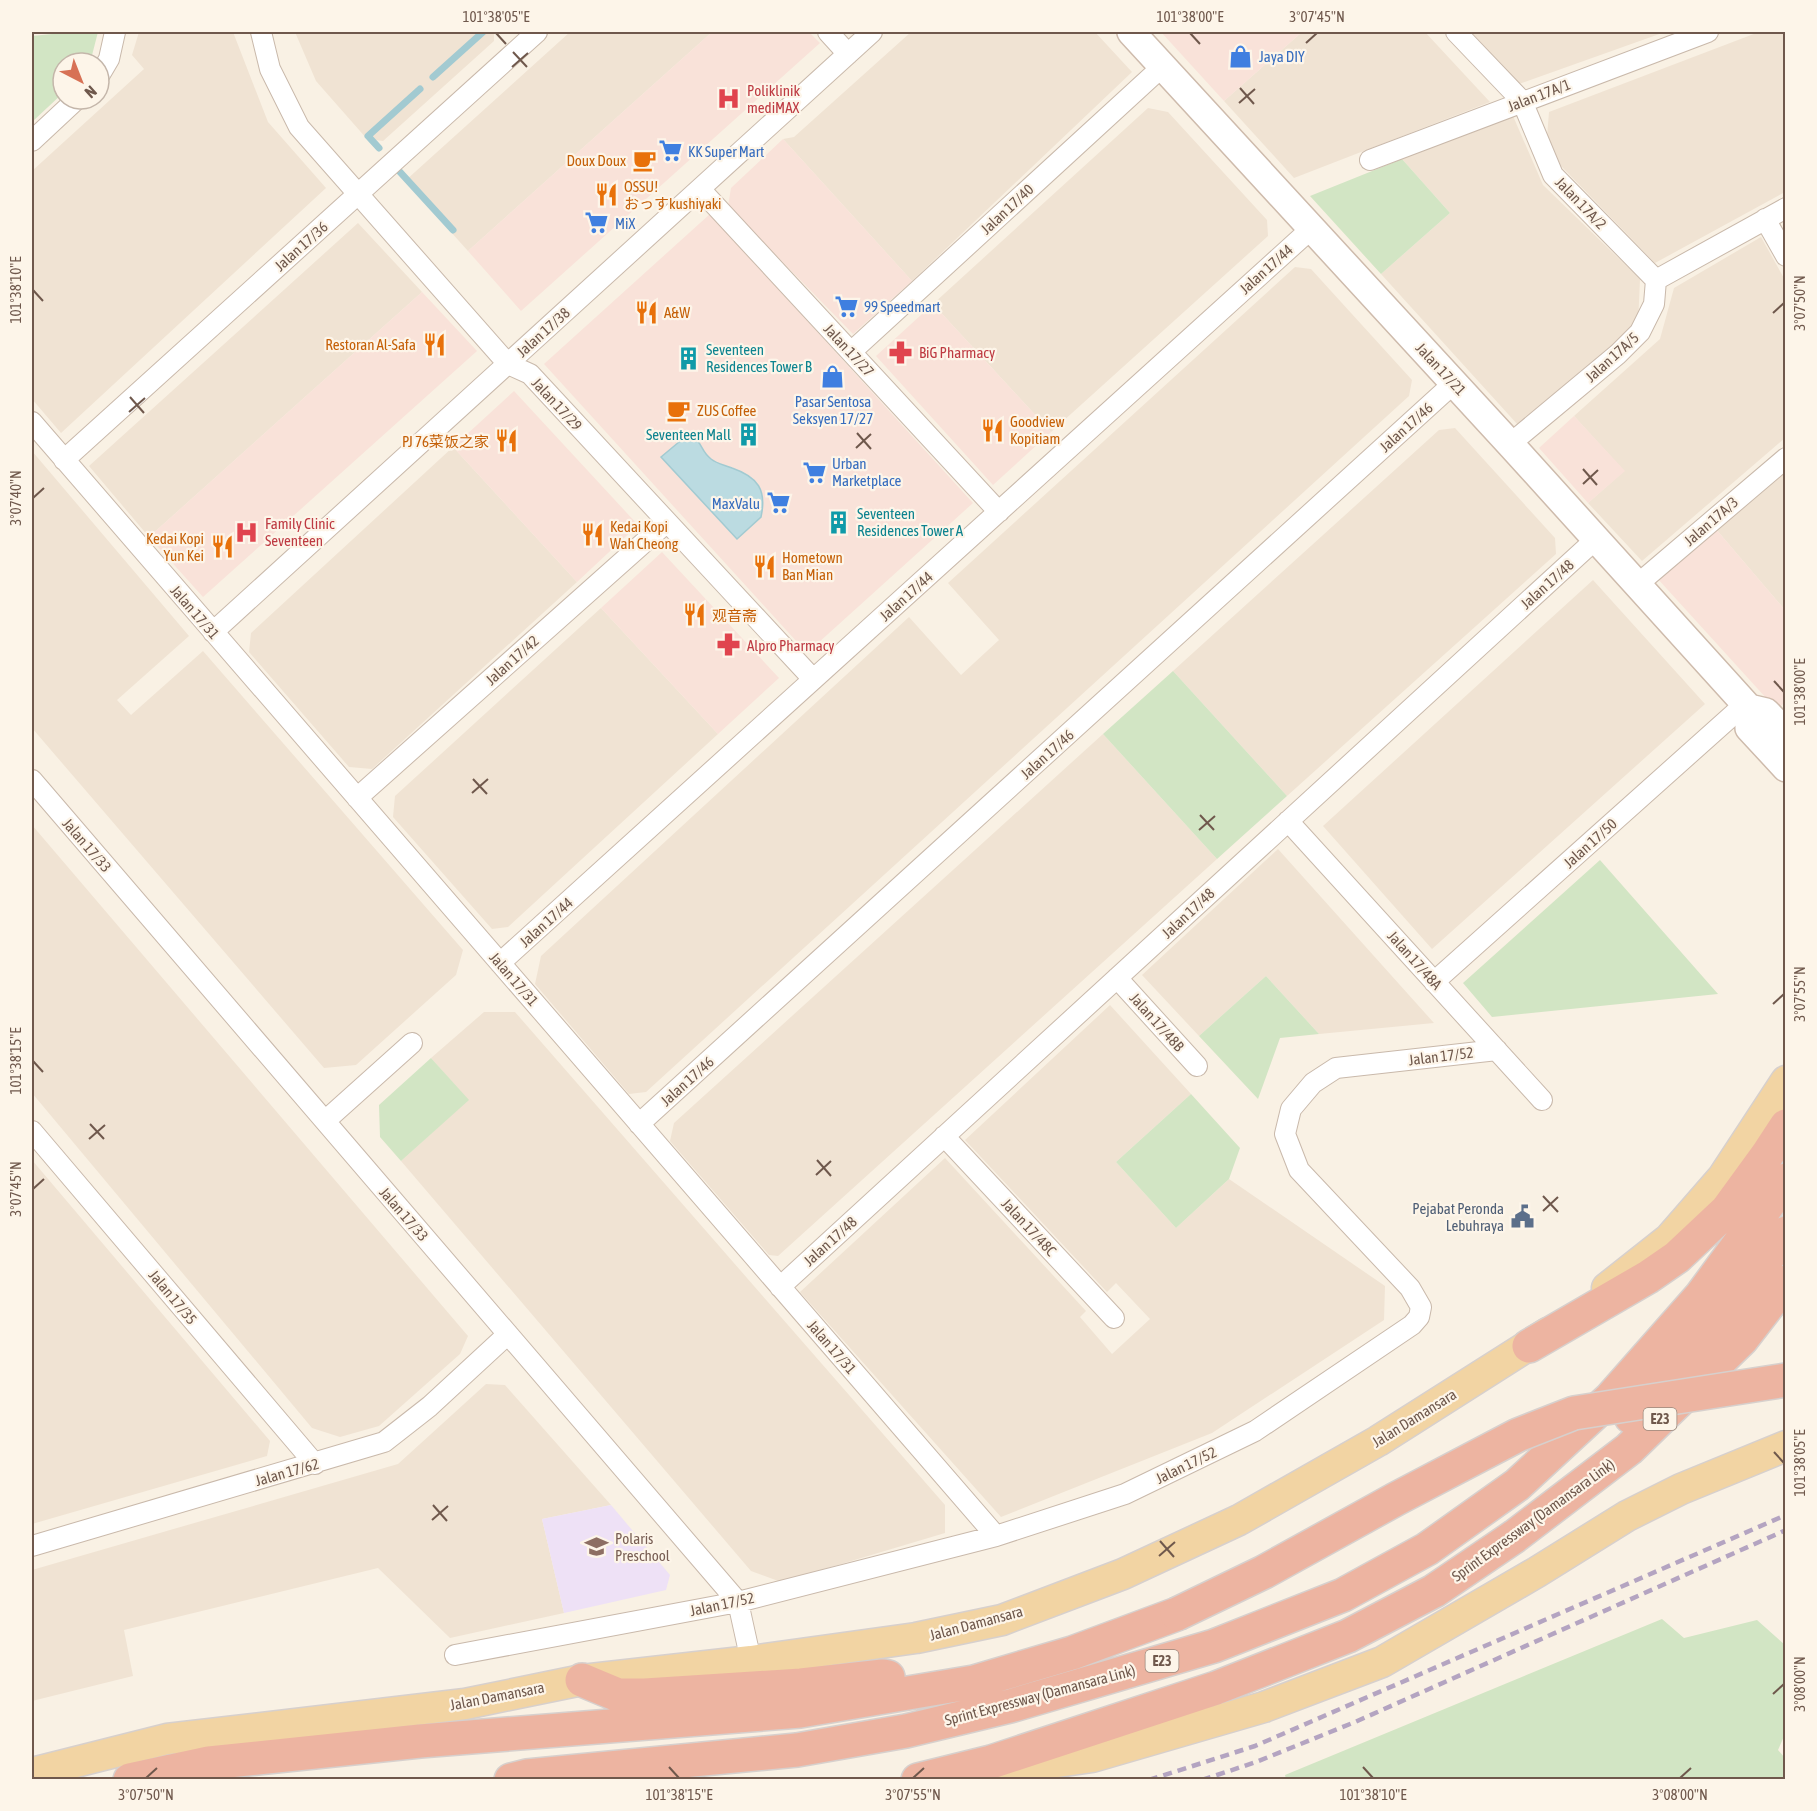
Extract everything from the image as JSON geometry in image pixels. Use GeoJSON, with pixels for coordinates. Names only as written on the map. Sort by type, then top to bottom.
{"type":"FeatureCollection","features":[{"type":"Feature","properties":{"kind":"highway"},"geometry":{"type":"LineString","coordinates":[[1529,1346],[1648,1277],[1677,1257],[1727,1210],[1785,1126]]}},
{"type":"Feature","properties":{"kind":"highway","name":"Sprint Expressway (Damansara Link)"},"geometry":{"type":"LineString","coordinates":[[511,1779],[797,1750],[906,1731],[1010,1706],[1214,1646],[1343,1595],[1427,1549],[1517,1485],[1611,1398],[1701,1296],[1785,1180]]}},
{"type":"Feature","properties":{"kind":"highway"},"geometry":{"type":"LineString","coordinates":[[1515,1536],[1593,1459],[1728,1310],[1785,1233]]}},
{"type":"Feature","properties":{"kind":"highway","name":"Sprint Expressway (Damansara Link)"},"geometry":{"type":"LineString","coordinates":[[918,1779],[991,1762],[1216,1688],[1348,1636],[1434,1591],[1515,1536],[1629,1449],[1742,1340],[1785,1282]]}},
{"type":"Feature","properties":{"kind":"highway"},"geometry":{"type":"LineString","coordinates":[[130,1779],[209,1763],[432,1740],[800,1711],[974,1682],[1072,1653],[1177,1614],[1264,1572],[1518,1435],[1574,1413],[1785,1380]]}},
{"type":"Feature","properties":{"kind":"highway"},"geometry":{"type":"LineString","coordinates":[[582,1680],[618,1695],[645,1695],[801,1685],[883,1676],[899,1680],[917,1692]]}},
{"type":"Feature","properties":{"kind":"main road","name":"Jalan Damansara"},"geometry":{"type":"LineString","coordinates":[[32,1773],[167,1739],[465,1704],[582,1680],[751,1661],[916,1638],[1002,1620],[1123,1574],[1239,1520],[1378,1441],[1529,1346],[1569,1318],[1670,1239],[1723,1177],[1785,1081]]}},
{"type":"Feature","properties":{"kind":"main road"},"geometry":{"type":"LineString","coordinates":[[991,1762],[1029,1766],[1092,1757],[1264,1707],[1382,1662],[1537,1572],[1627,1516],[1681,1489],[1785,1446]]}},
{"type":"Feature","properties":{"kind":"street"},"geometry":{"type":"LineString","coordinates":[[111,51],[115,32]]}},
{"type":"Feature","properties":{"kind":"street","name":"Jalan 17/29"},"geometry":{"type":"LineString","coordinates":[[261,32],[270,69],[299,127],[507,364],[530,374],[813,680]]}},
{"type":"Feature","properties":{"kind":"street"},"geometry":{"type":"LineString","coordinates":[[828,32],[848,54]]}},
{"type":"Feature","properties":{"kind":"street","name":"Jalan 17/38"},"geometry":{"type":"LineString","coordinates":[[213,632],[872,32]]}},
{"type":"Feature","properties":{"kind":"street","name":"Jalan 17/21"},"geometry":{"type":"LineString","coordinates":[[1131,32],[1638,584],[1747,706],[1766,712],[1782,724]]}},
{"type":"Feature","properties":{"kind":"street","name":"Jalan 17A/2"},"geometry":{"type":"LineString","coordinates":[[1456,32],[1522,101],[1553,175],[1656,280]]}},
{"type":"Feature","properties":{"kind":"street","name":"Jalan 17A/1"},"geometry":{"type":"LineString","coordinates":[[1370,160],[1708,32]]}},
{"type":"Feature","properties":{"kind":"street","name":"Jalan 17/36"},"geometry":{"type":"LineString","coordinates":[[64,460],[358,194],[529,34]]}},
{"type":"Feature","properties":{"kind":"street","name":"Jalan 17/40"},"geometry":{"type":"LineString","coordinates":[[851,352],[1163,66]]}},
{"type":"Feature","properties":{"kind":"street"},"geometry":{"type":"LineString","coordinates":[[32,141],[64,111]]}},
{"type":"Feature","properties":{"kind":"street","name":"Jalan 17/27"},"geometry":{"type":"LineString","coordinates":[[700,189],[999,512]]}},
{"type":"Feature","properties":{"kind":"street"},"geometry":{"type":"LineString","coordinates":[[1656,280],[1785,208]]}},
{"type":"Feature","properties":{"kind":"street"},"geometry":{"type":"LineString","coordinates":[[1765,219],[1785,256]]}},
{"type":"Feature","properties":{"kind":"street","name":"Jalan 17/44"},"geometry":{"type":"LineString","coordinates":[[500,963],[1312,228]]}},
{"type":"Feature","properties":{"kind":"street","name":"Jalan 17A/5"},"geometry":{"type":"LineString","coordinates":[[1510,444],[1618,354],[1640,332],[1654,304],[1656,280]]}},
{"type":"Feature","properties":{"kind":"street","name":"Jalan 17/46"},"geometry":{"type":"LineString","coordinates":[[639,1124],[1454,383]]}},
{"type":"Feature","properties":{"kind":"street","name":"Jalan 17/31"},"geometry":{"type":"LineString","coordinates":[[32,423],[996,1536]]}},
{"type":"Feature","properties":{"kind":"street","name":"Jalan 17A/3"},"geometry":{"type":"LineString","coordinates":[[1638,584],[1785,458]]}},
{"type":"Feature","properties":{"kind":"street","name":"Jalan 17/42"},"geometry":{"type":"LineString","coordinates":[[357,798],[667,522]]}},
{"type":"Feature","properties":{"kind":"street","name":"Jalan 17/48"},"geometry":{"type":"LineString","coordinates":[[780,1287],[1596,539]]}},
{"type":"Feature","properties":{"kind":"street","name":"Jalan 17/21"},"geometry":{"type":"LineString","coordinates":[[1747,706],[1749,728],[1785,768]]}},
{"type":"Feature","properties":{"kind":"street","name":"Jalan 17/50"},"geometry":{"type":"LineString","coordinates":[[1434,982],[1747,706]]}},
{"type":"Feature","properties":{"kind":"street","name":"Jalan 17/33"},"geometry":{"type":"LineString","coordinates":[[32,780],[738,1602],[751,1661]]}},
{"type":"Feature","properties":{"kind":"street","name":"Jalan 17/48A"},"geometry":{"type":"LineString","coordinates":[[1288,821],[1542,1100]]}},
{"type":"Feature","properties":{"kind":"street","name":"Jalan 17/48B"},"geometry":{"type":"LineString","coordinates":[[1117,978],[1197,1066]]}},
{"type":"Feature","properties":{"kind":"street"},"geometry":{"type":"LineString","coordinates":[[325,1122],[412,1043]]}},
{"type":"Feature","properties":{"kind":"street","name":"Jalan 17/52"},"geometry":{"type":"LineString","coordinates":[[455,1655],[738,1602],[996,1536],[1125,1494],[1255,1431],[1412,1325],[1419,1317],[1421,1307],[1410,1288],[1299,1170],[1285,1134],[1291,1109],[1313,1083],[1336,1068],[1497,1050]]}},
{"type":"Feature","properties":{"kind":"street","name":"Jalan 17/35"},"geometry":{"type":"LineString","coordinates":[[32,1131],[315,1464]]}},
{"type":"Feature","properties":{"kind":"street","name":"Jalan 17/48C"},"geometry":{"type":"LineString","coordinates":[[944,1136],[1114,1318]]}},
{"type":"Feature","properties":{"kind":"street","name":"Jalan 17/62"},"geometry":{"type":"LineString","coordinates":[[32,1546],[384,1442],[430,1406],[508,1334]]}},
{"type":"Feature","properties":{"kind":"shaded area"},"geometry":{"type":"Polygon","coordinates":[[[139,32],[233,32],[268,122],[326,188],[61,433],[32,399],[32,171],[98,111],[111,111],[111,99],[144,69],[132,55],[139,32]]]}},
{"type":"Feature","properties":{"kind":"shaded area"},"geometry":{"type":"Polygon","coordinates":[[[295,32],[494,32],[494,41],[383,141],[367,139],[316,81],[295,32]]]}},
{"type":"Feature","properties":{"kind":"shaded area"},"geometry":{"type":"Polygon","coordinates":[[[570,32],[712,32],[468,251],[405,181],[570,32]]]}},
{"type":"Feature","properties":{"kind":"shaded area"},"geometry":{"type":"Polygon","coordinates":[[[712,32],[809,32],[820,43],[521,311],[468,251],[712,32]]]}},
{"type":"Feature","properties":{"kind":"shaded area"},"geometry":{"type":"Polygon","coordinates":[[[911,32],[1095,32],[1132,72],[912,281],[783,139],[794,137],[911,32]]]}},
{"type":"Feature","properties":{"kind":"shaded area"},"geometry":{"type":"Polygon","coordinates":[[[1161,32],[1302,32],[1224,101],[1161,32]]]}},
{"type":"Feature","properties":{"kind":"shaded area"},"geometry":{"type":"Polygon","coordinates":[[[1302,32],[1425,32],[1490,102],[1294,178],[1224,101],[1302,32]]]}},
{"type":"Feature","properties":{"kind":"shaded area"},"geometry":{"type":"Polygon","coordinates":[[[1468,32],[1665,32],[1516,85],[1468,32]]]}},
{"type":"Feature","properties":{"kind":"shaded area"},"geometry":{"type":"Polygon","coordinates":[[[1759,32],[1785,32],[1785,192],[1655,263],[1561,166],[1547,137],[1549,112],[1759,32]]]}},
{"type":"Feature","properties":{"kind":"shaded area"},"geometry":{"type":"Polygon","coordinates":[[[1148,108],[1168,112],[1267,220],[1268,236],[1051,432],[933,304],[1148,108]]]}},
{"type":"Feature","properties":{"kind":"shaded area"},"geometry":{"type":"Polygon","coordinates":[[[1513,116],[1543,185],[1640,279],[1638,324],[1518,425],[1381,274],[1450,213],[1402,159],[1513,116]]]}},
{"type":"Feature","properties":{"kind":"shaded area"},"geometry":{"type":"Polygon","coordinates":[[[783,139],[912,281],[853,334],[728,206],[731,188],[783,139]]]}},
{"type":"Feature","properties":{"kind":"shaded area","name":"Seventeen Mall"},"geometry":{"type":"Polygon","coordinates":[[[710,214],[973,503],[807,653],[544,364],[710,214]]]}},
{"type":"Feature","properties":{"kind":"shaded area"},"geometry":{"type":"Polygon","coordinates":[[[358,223],[422,292],[149,537],[89,466],[358,223]]]}},
{"type":"Feature","properties":{"kind":"shaded area"},"geometry":{"type":"Polygon","coordinates":[[[1761,237],[1785,280],[1785,438],[1642,561],[1588,503],[1624,471],[1574,416],[1660,339],[1674,288],[1761,237]]]}},
{"type":"Feature","properties":{"kind":"shaded area"},"geometry":{"type":"Polygon","coordinates":[[[1295,267],[1311,269],[1412,380],[1409,396],[646,1092],[629,1094],[535,984],[541,956],[909,617],[961,675],[999,640],[948,583],[1295,267]]]}},
{"type":"Feature","properties":{"kind":"shaded area"},"geometry":{"type":"Polygon","coordinates":[[[422,292],[477,351],[203,597],[149,537],[422,292]]]}},
{"type":"Feature","properties":{"kind":"shaded area"},"geometry":{"type":"Polygon","coordinates":[[[933,304],[1051,432],[993,485],[876,356],[933,304]]]}},
{"type":"Feature","properties":{"kind":"shaded area"},"geometry":{"type":"Polygon","coordinates":[[[514,391],[638,525],[577,582],[453,447],[514,391]]]}},
{"type":"Feature","properties":{"kind":"shaded area"},"geometry":{"type":"Polygon","coordinates":[[[1574,416],[1625,471],[1588,503],[1539,448],[1574,416]]]}},
{"type":"Feature","properties":{"kind":"shaded area"},"geometry":{"type":"Polygon","coordinates":[[[1455,428],[1555,538],[1556,554],[1287,796],[1173,671],[1439,430],[1455,428]]]}},
{"type":"Feature","properties":{"kind":"shaded area"},"geometry":{"type":"Polygon","coordinates":[[[453,447],[577,582],[372,769],[349,767],[249,652],[251,633],[453,447]]]}},
{"type":"Feature","properties":{"kind":"shaded area"},"geometry":{"type":"Polygon","coordinates":[[[32,451],[189,636],[117,700],[131,715],[203,651],[463,950],[456,975],[356,1065],[324,1068],[32,728],[32,451]]]}},
{"type":"Feature","properties":{"kind":"shaded area"},"geometry":{"type":"Polygon","coordinates":[[[1785,469],[1785,610],[1715,528],[1785,469]]]}},
{"type":"Feature","properties":{"kind":"shaded area"},"geometry":{"type":"Polygon","coordinates":[[[1715,528],[1785,610],[1785,702],[1777,710],[1657,578],[1715,528]]]}},
{"type":"Feature","properties":{"kind":"shaded area"},"geometry":{"type":"Polygon","coordinates":[[[662,552],[779,678],[718,734],[601,608],[662,552]]]}},
{"type":"Feature","properties":{"kind":"shaded area"},"geometry":{"type":"Polygon","coordinates":[[[1593,580],[1705,704],[1432,949],[1323,826],[1593,580]]]}},
{"type":"Feature","properties":{"kind":"shaded area"},"geometry":{"type":"Polygon","coordinates":[[[601,608],[718,734],[508,927],[492,929],[393,817],[395,796],[601,608]]]}},
{"type":"Feature","properties":{"kind":"shaded area"},"geometry":{"type":"Polygon","coordinates":[[[1103,734],[1217,859],[778,1256],[769,1255],[670,1141],[674,1123],[1103,734]]]}},
{"type":"Feature","properties":{"kind":"shaded area"},"geometry":{"type":"Polygon","coordinates":[[[32,825],[468,1336],[460,1354],[379,1426],[340,1437],[312,1428],[32,1093],[32,825]]]}},
{"type":"Feature","properties":{"kind":"shaded area"},"geometry":{"type":"Polygon","coordinates":[[[1278,849],[1434,1023],[1319,1034],[1266,976],[1199,1036],[1142,975],[1278,849]]]}},
{"type":"Feature","properties":{"kind":"shaded area"},"geometry":{"type":"Polygon","coordinates":[[[1110,1005],[1191,1094],[1116,1162],[1176,1228],[1229,1179],[1385,1286],[1384,1320],[1212,1433],[1001,1517],[800,1292],[945,1158],[1086,1311],[1080,1317],[1112,1354],[1150,1319],[1116,1283],[1107,1292],[965,1140],[1110,1005]]]}},
{"type":"Feature","properties":{"kind":"shaded area"},"geometry":{"type":"Polygon","coordinates":[[[484,1012],[515,1012],[945,1505],[945,1533],[781,1582],[751,1571],[401,1161],[468,1100],[431,1058],[484,1012]]]}},
{"type":"Feature","properties":{"kind":"shaded area"},"geometry":{"type":"Polygon","coordinates":[[[32,1160],[270,1441],[267,1456],[32,1524],[32,1160]]]}},
{"type":"Feature","properties":{"kind":"shaded area"},"geometry":{"type":"Polygon","coordinates":[[[486,1384],[505,1385],[611,1505],[542,1519],[564,1613],[450,1638],[378,1568],[124,1630],[133,1676],[32,1701],[32,1570],[398,1464],[486,1384]]]}},
{"type":"Feature","properties":{"kind":"shaded area","name":"Polaris Preschool"},"geometry":{"type":"Polygon","coordinates":[[[611,1505],[670,1575],[666,1590],[564,1613],[542,1519],[611,1505]]]}},
{"type":"Feature","properties":{"kind":"green space"},"geometry":{"type":"Polygon","coordinates":[[[98,32],[93,51],[51,51],[51,104],[32,122],[32,36],[98,32]]]}},
{"type":"Feature","properties":{"kind":"green space"},"geometry":{"type":"Polygon","coordinates":[[[1402,159],[1450,213],[1381,274],[1310,196],[1402,159]]]}},
{"type":"Feature","properties":{"kind":"green space"},"geometry":{"type":"Polygon","coordinates":[[[1173,671],[1287,796],[1217,859],[1103,734],[1173,671]]]}},
{"type":"Feature","properties":{"kind":"green space"},"geometry":{"type":"Polygon","coordinates":[[[1600,860],[1718,994],[1492,1017],[1463,983],[1600,860]]]}},
{"type":"Feature","properties":{"kind":"green space"},"geometry":{"type":"Polygon","coordinates":[[[1266,976],[1319,1034],[1280,1038],[1258,1099],[1199,1036],[1266,976]]]}},
{"type":"Feature","properties":{"kind":"green space"},"geometry":{"type":"Polygon","coordinates":[[[431,1058],[469,1100],[401,1161],[380,1137],[379,1105],[431,1058]]]}},
{"type":"Feature","properties":{"kind":"green space"},"geometry":{"type":"Polygon","coordinates":[[[1191,1094],[1240,1148],[1229,1179],[1176,1228],[1116,1162],[1191,1094]]]}},
{"type":"Feature","properties":{"kind":"green space"},"geometry":{"type":"Polygon","coordinates":[[[1662,1619],[1684,1638],[1757,1620],[1785,1645],[1785,1734],[1778,1750],[1785,1758],[1785,1779],[1286,1779],[1285,1775],[1662,1619]]]}},
{"type":"Feature","properties":{"kind":"water"},"geometry":{"type":"Polygon","coordinates":[[[685,437],[695,439],[713,461],[741,472],[754,480],[758,486],[763,499],[761,517],[737,539],[661,457],[685,437]]]}},
{"type":"Feature","properties":{"kind":"waterway"},"geometry":{"type":"LineString","coordinates":[[433,77],[483,32]]}},
{"type":"Feature","properties":{"kind":"waterway"},"geometry":{"type":"LineString","coordinates":[[379,148],[368,136],[420,89]]}},
{"type":"Feature","properties":{"kind":"waterway"},"geometry":{"type":"LineString","coordinates":[[400,172],[453,230]]}},
{"type":"Feature","properties":{"kind":"railway"},"geometry":{"type":"LineString","coordinates":[[1149,1780],[1255,1746],[1786,1515]]}},
{"type":"Feature","properties":{"kind":"railway"},"geometry":{"type":"LineString","coordinates":[[1202,1780],[1256,1762],[1355,1722],[1786,1530]]}},
{"type":"Feature","properties":{"kind":"place","name":"Jaya DIY"},"geometry":{"type":"Point","coordinates":[1241,56]}},
{"type":"Feature","properties":{"kind":"place","name":"Poliklinik mediMAX"},"geometry":{"type":"Point","coordinates":[729,99]}},
{"type":"Feature","properties":{"kind":"place","name":"KK Super Mart"},"geometry":{"type":"Point","coordinates":[670,151]}},
{"type":"Feature","properties":{"kind":"place","name":"Doux Doux"},"geometry":{"type":"Point","coordinates":[644,160]}},
{"type":"Feature","properties":{"kind":"place","name":"OSSU! おっすkushiyaki"},"geometry":{"type":"Point","coordinates":[606,195]}},
{"type":"Feature","properties":{"kind":"place","name":"MiX"},"geometry":{"type":"Point","coordinates":[597,223]}},
{"type":"Feature","properties":{"kind":"place","name":"99 Speedmart"},"geometry":{"type":"Point","coordinates":[846,306]}},
{"type":"Feature","properties":{"kind":"place","name":"A&W"},"geometry":{"type":"Point","coordinates":[646,312]}},
{"type":"Feature","properties":{"kind":"place","name":"Restoran Al-Safa"},"geometry":{"type":"Point","coordinates":[434,344]}},
{"type":"Feature","properties":{"kind":"place","name":"BiG Pharmacy"},"geometry":{"type":"Point","coordinates":[901,352]}},
{"type":"Feature","properties":{"kind":"place","name":"Seventeen Residences Tower B"},"geometry":{"type":"Point","coordinates":[688,358]}},
{"type":"Feature","properties":{"kind":"place","name":"Pasar Sentosa Seksyen 17/27"},"geometry":{"type":"Point","coordinates":[833,377]}},
{"type":"Feature","properties":{"kind":"place","name":"ZUS Coffee"},"geometry":{"type":"Point","coordinates":[679,410]}},
{"type":"Feature","properties":{"kind":"place","name":"Goodview Kopitiam"},"geometry":{"type":"Point","coordinates":[992,430]}},
{"type":"Feature","properties":{"kind":"place","name":"Seventeen Mall"},"geometry":{"type":"Point","coordinates":[749,434]}},
{"type":"Feature","properties":{"kind":"place","name":"PJ 76菜饭之家"},"geometry":{"type":"Point","coordinates":[507,441]}},
{"type":"Feature","properties":{"kind":"place","name":"Urban Marketplace"},"geometry":{"type":"Point","coordinates":[814,472]}},
{"type":"Feature","properties":{"kind":"place","name":"MaxValu"},"geometry":{"type":"Point","coordinates":[778,503]}},
{"type":"Feature","properties":{"kind":"place","name":"Seventeen Residences Tower A"},"geometry":{"type":"Point","coordinates":[839,522]}},
{"type":"Feature","properties":{"kind":"place","name":"Family Clinic Seventeen"},"geometry":{"type":"Point","coordinates":[247,532]}},
{"type":"Feature","properties":{"kind":"place","name":"Kedai Kopi Wah Cheong"},"geometry":{"type":"Point","coordinates":[592,535]}},
{"type":"Feature","properties":{"kind":"place","name":"Kedai Kopi Yun Kei"},"geometry":{"type":"Point","coordinates":[222,547]}},
{"type":"Feature","properties":{"kind":"place","name":"Hometown Ban Mian"},"geometry":{"type":"Point","coordinates":[764,566]}},
{"type":"Feature","properties":{"kind":"place","name":"观音斋"},"geometry":{"type":"Point","coordinates":[694,615]}},
{"type":"Feature","properties":{"kind":"place","name":"Alpro Pharmacy"},"geometry":{"type":"Point","coordinates":[729,645]}},
{"type":"Feature","properties":{"kind":"place","name":"Pejabat Peronda Lebuhraya"},"geometry":{"type":"Point","coordinates":[1522,1217]}},
{"type":"Feature","properties":{"kind":"place","name":"Polaris Preschool"},"geometry":{"type":"Point","coordinates":[597,1547]}}]}
